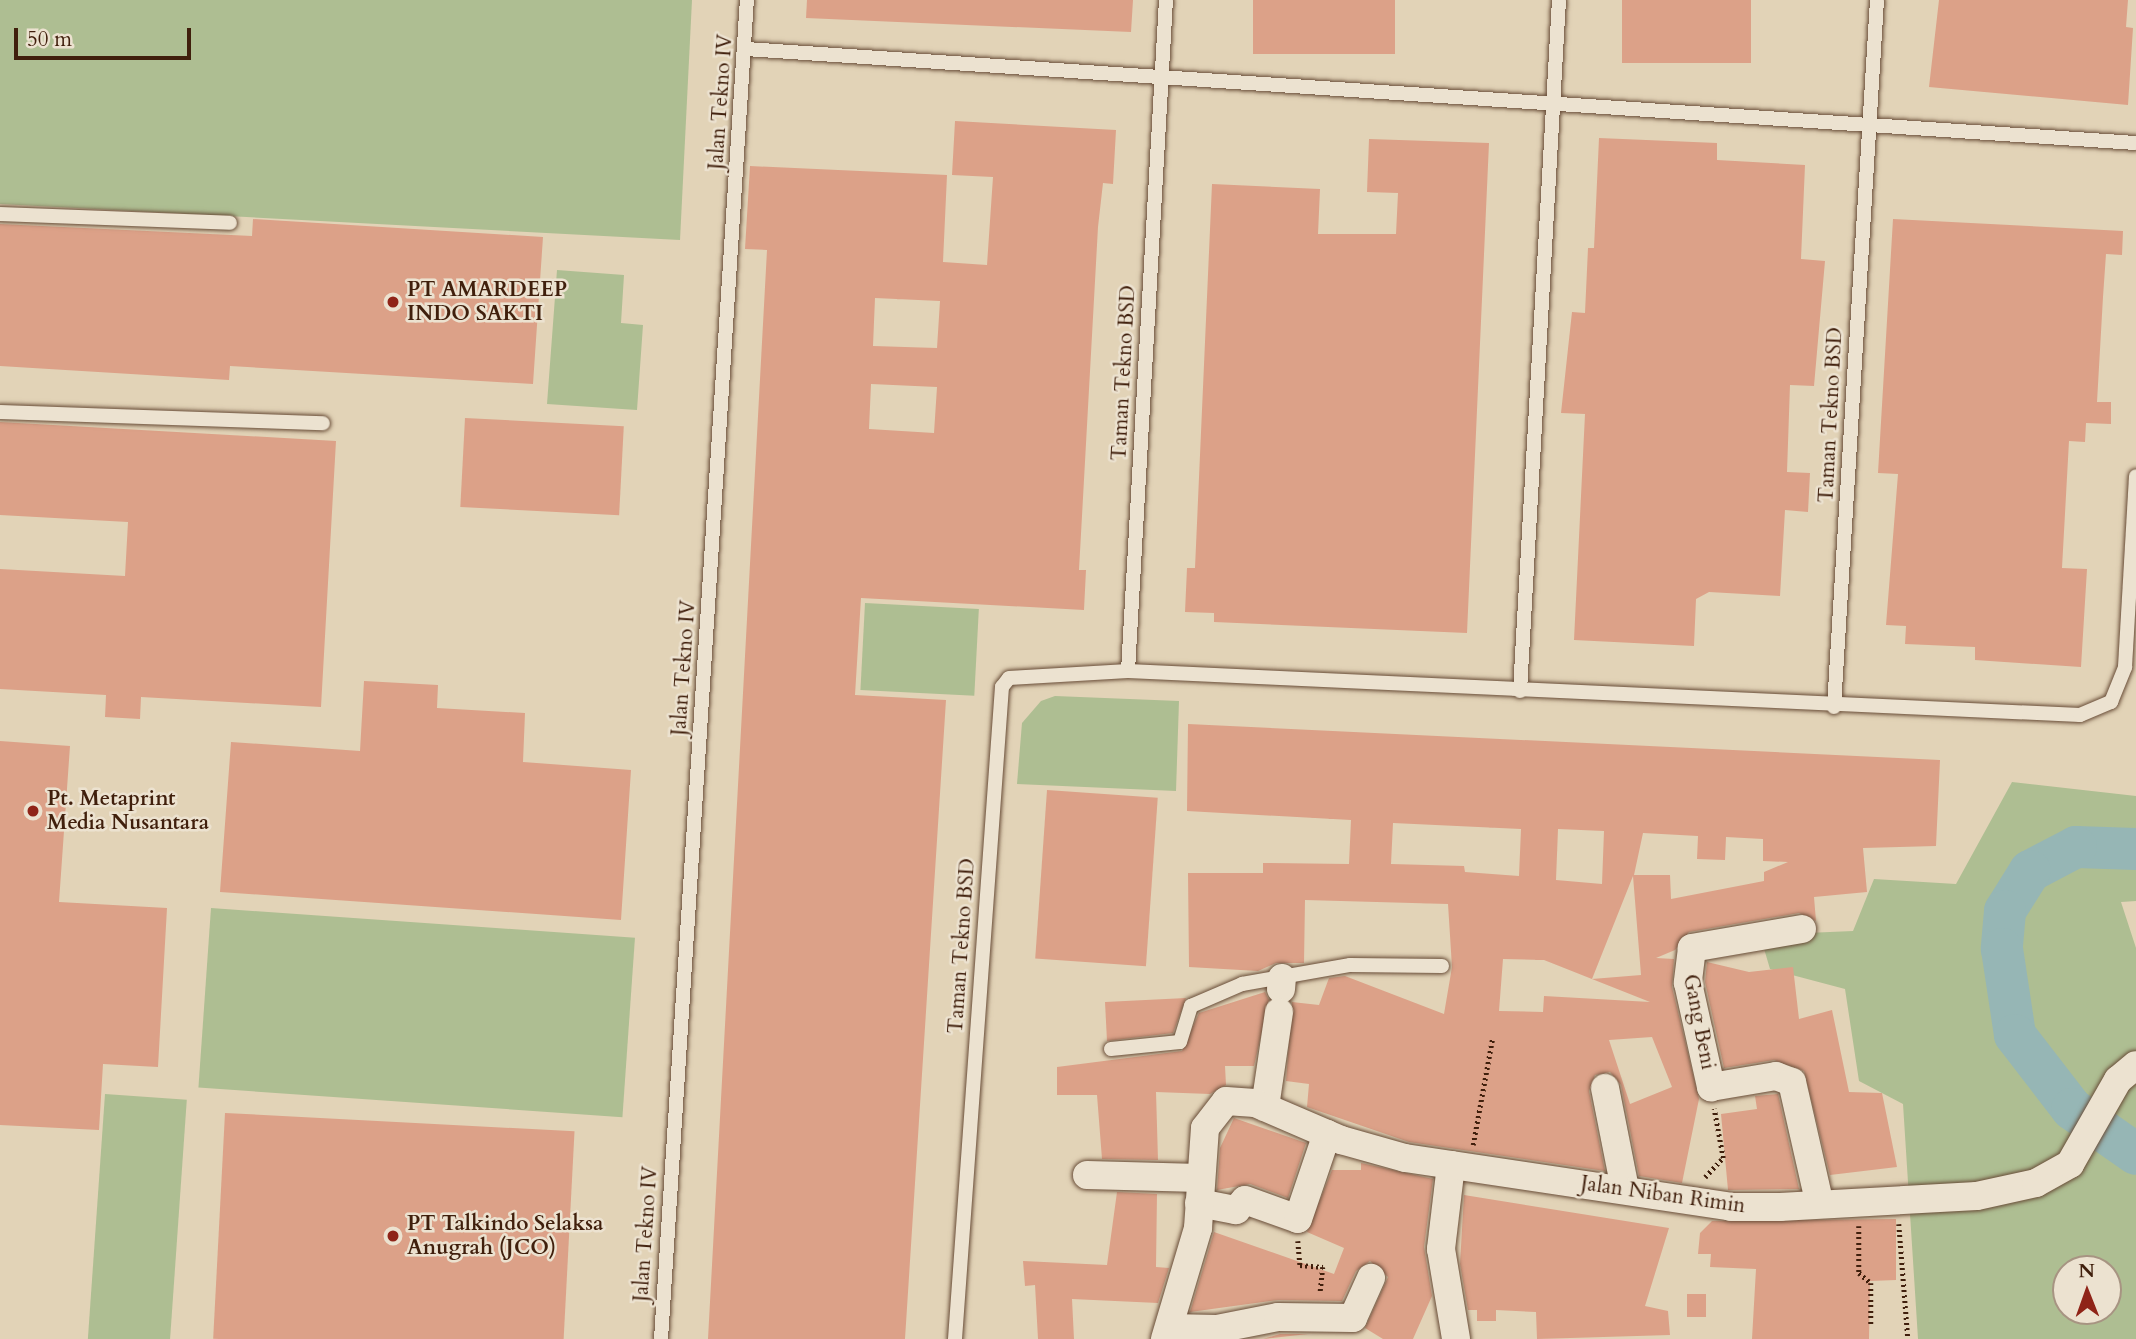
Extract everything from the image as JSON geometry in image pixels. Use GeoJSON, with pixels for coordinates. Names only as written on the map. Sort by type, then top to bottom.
{"type":"FeatureCollection","features":[{"type":"Feature","properties":{"kind":"street","name":"Gang Beni"},"geometry":{"type":"LineString","coordinates":[[1802,929],[1738,937],[1688,953],[1691,1003],[1711,1087],[1790,1079],[1819,1202]]}},
{"type":"Feature","properties":{"kind":"street"},"geometry":{"type":"LineString","coordinates":[[1265,1107],[1281,993]]}},
{"type":"Feature","properties":{"kind":"street","name":"Jalan Niban Rimin"},"geometry":{"type":"LineString","coordinates":[[1167,1334],[1191,1259],[1205,1128],[1217,1107],[1239,1100],[1265,1107],[1327,1134],[1460,1166],[1757,1208],[1858,1198],[1898,1199],[2013,1190],[2047,1179],[2076,1157],[2104,1103],[2136,1065]]}},
{"type":"Feature","properties":{"kind":"street"},"geometry":{"type":"LineString","coordinates":[[1605,1088],[1625,1189]]}},
{"type":"Feature","properties":{"kind":"street"},"geometry":{"type":"LineString","coordinates":[[1087,1175],[1199,1190],[1236,1210],[1245,1200],[1298,1219],[1327,1134]]}},
{"type":"Feature","properties":{"kind":"street"},"geometry":{"type":"LineString","coordinates":[[1456,1339],[1441,1250],[1460,1166]]}},
{"type":"Feature","properties":{"kind":"street"},"geometry":{"type":"LineString","coordinates":[[1167,1334],[1318,1317],[1353,1318],[1371,1278]]}},
{"type":"Feature","properties":{"kind":"lane","name":"Jalan Tekno IV"},"geometry":{"type":"LineString","coordinates":[[660,1339],[746,50],[747,0]]}},
{"type":"Feature","properties":{"kind":"lane","name":"Taman Tekno BSD"},"geometry":{"type":"LineString","coordinates":[[1128,671],[1166,0]]}},
{"type":"Feature","properties":{"kind":"lane"},"geometry":{"type":"LineString","coordinates":[[1520,691],[1559,0]]}},
{"type":"Feature","properties":{"kind":"lane","name":"Taman Tekno BSD"},"geometry":{"type":"LineString","coordinates":[[1835,706],[1877,0]]}},
{"type":"Feature","properties":{"kind":"lane"},"geometry":{"type":"LineString","coordinates":[[746,50],[2136,143]]}},
{"type":"Feature","properties":{"kind":"lane"},"geometry":{"type":"LineString","coordinates":[[0,214],[230,223]]}},
{"type":"Feature","properties":{"kind":"lane"},"geometry":{"type":"LineString","coordinates":[[0,412],[323,423]]}},
{"type":"Feature","properties":{"kind":"lane","name":"Taman Tekno BSD"},"geometry":{"type":"LineString","coordinates":[[955,1339],[1002,687],[1017,674],[1128,671],[1835,706],[2080,715],[2112,702],[2125,667],[2136,476]]}},
{"type":"Feature","properties":{"kind":"lane"},"geometry":{"type":"LineString","coordinates":[[1111,1049],[1180,1042],[1194,1003],[1242,984],[1281,993],[1350,965],[1442,966]]}},
{"type":"Feature","properties":{"kind":"path"},"geometry":{"type":"LineString","coordinates":[[1460,1166],[1493,1040]]}},
{"type":"Feature","properties":{"kind":"path"},"geometry":{"type":"LineString","coordinates":[[1701,1202],[1705,1174],[1721,1165],[1724,1147],[1711,1087]]}},
{"type":"Feature","properties":{"kind":"path"},"geometry":{"type":"LineString","coordinates":[[1858,1198],[1859,1273],[1871,1283],[1871,1324]]}},
{"type":"Feature","properties":{"kind":"path"},"geometry":{"type":"LineString","coordinates":[[1898,1199],[1908,1339]]}},
{"type":"Feature","properties":{"kind":"path"},"geometry":{"type":"LineString","coordinates":[[1298,1219],[1300,1265],[1323,1267],[1318,1317]]}},
{"type":"Feature","properties":{"kind":"green space"},"geometry":{"type":"Polygon","coordinates":[[[0,0],[692,0],[680,240],[0,204],[0,0]]]}},
{"type":"Feature","properties":{"kind":"green space"},"geometry":{"type":"Polygon","coordinates":[[[557,270],[624,275],[621,323],[643,325],[637,410],[547,404],[557,270]]]}},
{"type":"Feature","properties":{"kind":"green space"},"geometry":{"type":"Polygon","coordinates":[[[865,603],[979,609],[974,696],[860,690],[865,603]]]}},
{"type":"Feature","properties":{"kind":"green space"},"geometry":{"type":"Polygon","coordinates":[[[1055,696],[1179,701],[1176,791],[1017,784],[1022,723],[1041,701],[1055,696]]]}},
{"type":"Feature","properties":{"kind":"green space"},"geometry":{"type":"Polygon","coordinates":[[[2012,782],[2136,796],[2136,901],[2121,902],[2136,948],[2136,1339],[1918,1339],[1903,1104],[1859,1081],[1845,989],[1770,969],[1760,935],[1853,931],[1874,879],[1956,884],[2012,782]]]}},
{"type":"Feature","properties":{"kind":"green space"},"geometry":{"type":"Polygon","coordinates":[[[211,908],[635,938],[622,1117],[198,1088],[211,908]]]}},
{"type":"Feature","properties":{"kind":"green space"},"geometry":{"type":"Polygon","coordinates":[[[105,1094],[187,1100],[170,1339],[88,1339],[105,1094]]]}},
{"type":"Feature","properties":{"kind":"building"},"geometry":{"type":"Polygon","coordinates":[[[807,0],[1133,0],[1131,32],[806,18],[807,0]]]}},
{"type":"Feature","properties":{"kind":"building"},"geometry":{"type":"Polygon","coordinates":[[[1253,0],[1395,0],[1395,54],[1253,54],[1253,0]]]}},
{"type":"Feature","properties":{"kind":"building"},"geometry":{"type":"Polygon","coordinates":[[[1622,0],[1751,0],[1751,63],[1622,63],[1622,0]]]}},
{"type":"Feature","properties":{"kind":"building"},"geometry":{"type":"Polygon","coordinates":[[[1939,0],[2128,0],[2126,27],[2133,28],[2128,105],[1929,87],[1939,0]]]}},
{"type":"Feature","properties":{"kind":"building"},"geometry":{"type":"Polygon","coordinates":[[[955,121],[1116,130],[1113,184],[1103,183],[1098,227],[1079,570],[1086,570],[1084,610],[861,598],[855,695],[946,700],[905,1339],[708,1339],[767,250],[745,249],[750,166],[947,175],[943,262],[987,265],[993,177],[952,175],[955,121]],[[875,298],[873,346],[937,348],[940,301],[875,298]],[[871,384],[869,429],[934,433],[937,387],[871,384]]]}},
{"type":"Feature","properties":{"kind":"building"},"geometry":{"type":"Polygon","coordinates":[[[1599,138],[1717,143],[1717,160],[1805,165],[1801,259],[1825,261],[1814,386],[1790,385],[1787,472],[1810,473],[1808,512],[1785,510],[1780,596],[1709,592],[1696,599],[1694,646],[1574,640],[1585,414],[1561,413],[1572,312],[1585,313],[1588,248],[1594,248],[1599,138]]]}},
{"type":"Feature","properties":{"kind":"building"},"geometry":{"type":"Polygon","coordinates":[[[1369,139],[1489,143],[1467,633],[1214,622],[1214,613],[1185,612],[1187,568],[1195,568],[1212,184],[1320,189],[1318,234],[1396,234],[1398,193],[1367,192],[1369,139]]]}},
{"type":"Feature","properties":{"kind":"building"},"geometry":{"type":"Polygon","coordinates":[[[253,219],[543,237],[533,384],[230,366],[229,380],[0,366],[0,224],[252,236],[253,219]]]}},
{"type":"Feature","properties":{"kind":"building"},"geometry":{"type":"Polygon","coordinates":[[[1893,219],[2123,231],[2122,255],[2106,254],[2103,297],[2097,402],[2111,402],[2111,424],[2086,423],[2085,442],[2069,441],[2062,568],[2087,569],[2081,667],[1975,660],[1975,647],[1905,644],[1906,626],[1886,625],[1898,474],[1878,473],[1893,219]]]}},
{"type":"Feature","properties":{"kind":"building"},"geometry":{"type":"Polygon","coordinates":[[[465,418],[624,426],[619,515],[460,507],[465,418]]]}},
{"type":"Feature","properties":{"kind":"building"},"geometry":{"type":"Polygon","coordinates":[[[0,422],[336,441],[321,707],[141,697],[140,719],[105,717],[106,695],[0,689],[0,569],[125,576],[128,522],[0,515],[0,422]]]}},
{"type":"Feature","properties":{"kind":"building"},"geometry":{"type":"Polygon","coordinates":[[[364,681],[438,685],[437,708],[525,713],[523,762],[631,770],[621,920],[220,892],[231,742],[360,751],[364,681]]]}},
{"type":"Feature","properties":{"kind":"building"},"geometry":{"type":"Polygon","coordinates":[[[1188,724],[1940,760],[1936,846],[1863,848],[1867,892],[1814,897],[1816,921],[1799,913],[1689,932],[1675,950],[1656,958],[1674,959],[1672,987],[1699,1099],[1682,1183],[1639,1176],[1621,1085],[1610,1072],[1595,1075],[1589,1091],[1605,1171],[1409,1142],[1307,1107],[1309,1084],[1286,1081],[1292,1002],[1319,1005],[1329,978],[1345,976],[1444,1014],[1452,967],[1448,904],[1305,900],[1304,963],[1276,963],[1258,971],[1189,967],[1188,873],[1263,873],[1263,863],[1349,864],[1351,820],[1187,811],[1188,724]],[[1393,823],[1391,864],[1464,866],[1465,872],[1519,876],[1521,829],[1393,823]],[[1558,829],[1556,880],[1602,884],[1604,831],[1558,829]],[[1643,833],[1634,875],[1670,875],[1671,899],[1764,881],[1764,872],[1788,862],[1763,861],[1763,839],[1726,837],[1725,860],[1697,859],[1698,836],[1643,833]],[[1633,876],[1592,979],[1641,975],[1633,876]],[[1503,959],[1499,1011],[1543,1012],[1544,996],[1650,1002],[1544,960],[1503,959]],[[1652,1037],[1609,1040],[1630,1104],[1672,1087],[1652,1037]]]}},
{"type":"Feature","properties":{"kind":"building"},"geometry":{"type":"Polygon","coordinates":[[[0,741],[70,746],[59,902],[167,908],[158,1067],[103,1064],[99,1130],[0,1125],[0,741]]]}},
{"type":"Feature","properties":{"kind":"building"},"geometry":{"type":"Polygon","coordinates":[[[1047,790],[1158,798],[1146,966],[1035,959],[1047,790]]]}},
{"type":"Feature","properties":{"kind":"building"},"geometry":{"type":"Polygon","coordinates":[[[1707,962],[1749,972],[1793,967],[1799,1019],[1832,1010],[1849,1092],[1882,1093],[1897,1167],[1830,1175],[1804,1071],[1774,1060],[1724,1068],[1705,982],[1707,962]]]}},
{"type":"Feature","properties":{"kind":"building"},"geometry":{"type":"Polygon","coordinates":[[[1265,992],[1269,1000],[1254,1066],[1225,1066],[1226,1085],[1210,1094],[1156,1092],[1158,1160],[1102,1159],[1097,1095],[1057,1095],[1057,1067],[1182,1051],[1199,1013],[1265,992]]]}},
{"type":"Feature","properties":{"kind":"building"},"geometry":{"type":"Polygon","coordinates":[[[1186,998],[1173,1033],[1107,1041],[1105,1002],[1186,998]]]}},
{"type":"Feature","properties":{"kind":"building"},"geometry":{"type":"Polygon","coordinates":[[[1778,1094],[1799,1189],[1728,1190],[1721,1114],[1757,1109],[1755,1096],[1778,1094]]]}},
{"type":"Feature","properties":{"kind":"building","name":"PT Talkindo Selaksa Anugrah (JCO)"},"geometry":{"type":"Polygon","coordinates":[[[225,1113],[575,1131],[564,1339],[213,1339],[225,1113]]]}},
{"type":"Feature","properties":{"kind":"building"},"geometry":{"type":"Polygon","coordinates":[[[1234,1118],[1306,1143],[1288,1198],[1250,1184],[1217,1190],[1220,1148],[1234,1118]]]}},
{"type":"Feature","properties":{"kind":"building"},"geometry":{"type":"Polygon","coordinates":[[[1361,1163],[1433,1179],[1424,1247],[1432,1296],[1413,1339],[1383,1339],[1365,1328],[1388,1277],[1370,1261],[1356,1271],[1342,1301],[1278,1300],[1190,1312],[1214,1232],[1334,1274],[1344,1248],[1307,1232],[1332,1170],[1361,1170],[1361,1163]]]}},
{"type":"Feature","properties":{"kind":"building"},"geometry":{"type":"Polygon","coordinates":[[[1117,1192],[1157,1194],[1156,1267],[1169,1268],[1158,1303],[1072,1299],[1074,1339],[1038,1339],[1035,1285],[1025,1286],[1023,1261],[1107,1265],[1117,1192]]]}},
{"type":"Feature","properties":{"kind":"building"},"geometry":{"type":"Polygon","coordinates":[[[1464,1195],[1669,1228],[1645,1306],[1668,1311],[1670,1335],[1537,1339],[1536,1312],[1496,1310],[1496,1321],[1477,1321],[1477,1310],[1468,1310],[1460,1264],[1464,1195]]]}},
{"type":"Feature","properties":{"kind":"building"},"geometry":{"type":"Polygon","coordinates":[[[1896,1219],[1896,1280],[1870,1281],[1869,1339],[1752,1339],[1756,1269],[1710,1267],[1711,1254],[1698,1254],[1700,1233],[1712,1221],[1896,1219]]]}},
{"type":"Feature","properties":{"kind":"building"},"geometry":{"type":"Polygon","coordinates":[[[1687,1294],[1706,1294],[1706,1317],[1687,1317],[1687,1294]]]}},
{"type":"Feature","properties":{"kind":"building"},"geometry":{"type":"Polygon","coordinates":[[[1280,1334],[1308,1334],[1263,1339],[1280,1334]]]}},
{"type":"Feature","properties":{"kind":"waterway"},"geometry":{"type":"LineString","coordinates":[[2136,849],[2076,847],[2030,871],[2005,911],[2002,949],[2015,1035],[2072,1109],[2136,1154]]}},
{"type":"Feature","properties":{"kind":"place","name":"PT AMARDEEP INDO SAKTI"},"geometry":{"type":"Point","coordinates":[393,302]}},
{"type":"Feature","properties":{"kind":"place","name":"Pt. Metaprint Media Nusantara"},"geometry":{"type":"Point","coordinates":[33,811]}},
{"type":"Feature","properties":{"kind":"place","name":"PT Talkindo Selaksa Anugrah (JCO)"},"geometry":{"type":"Point","coordinates":[393,1236]}}]}
